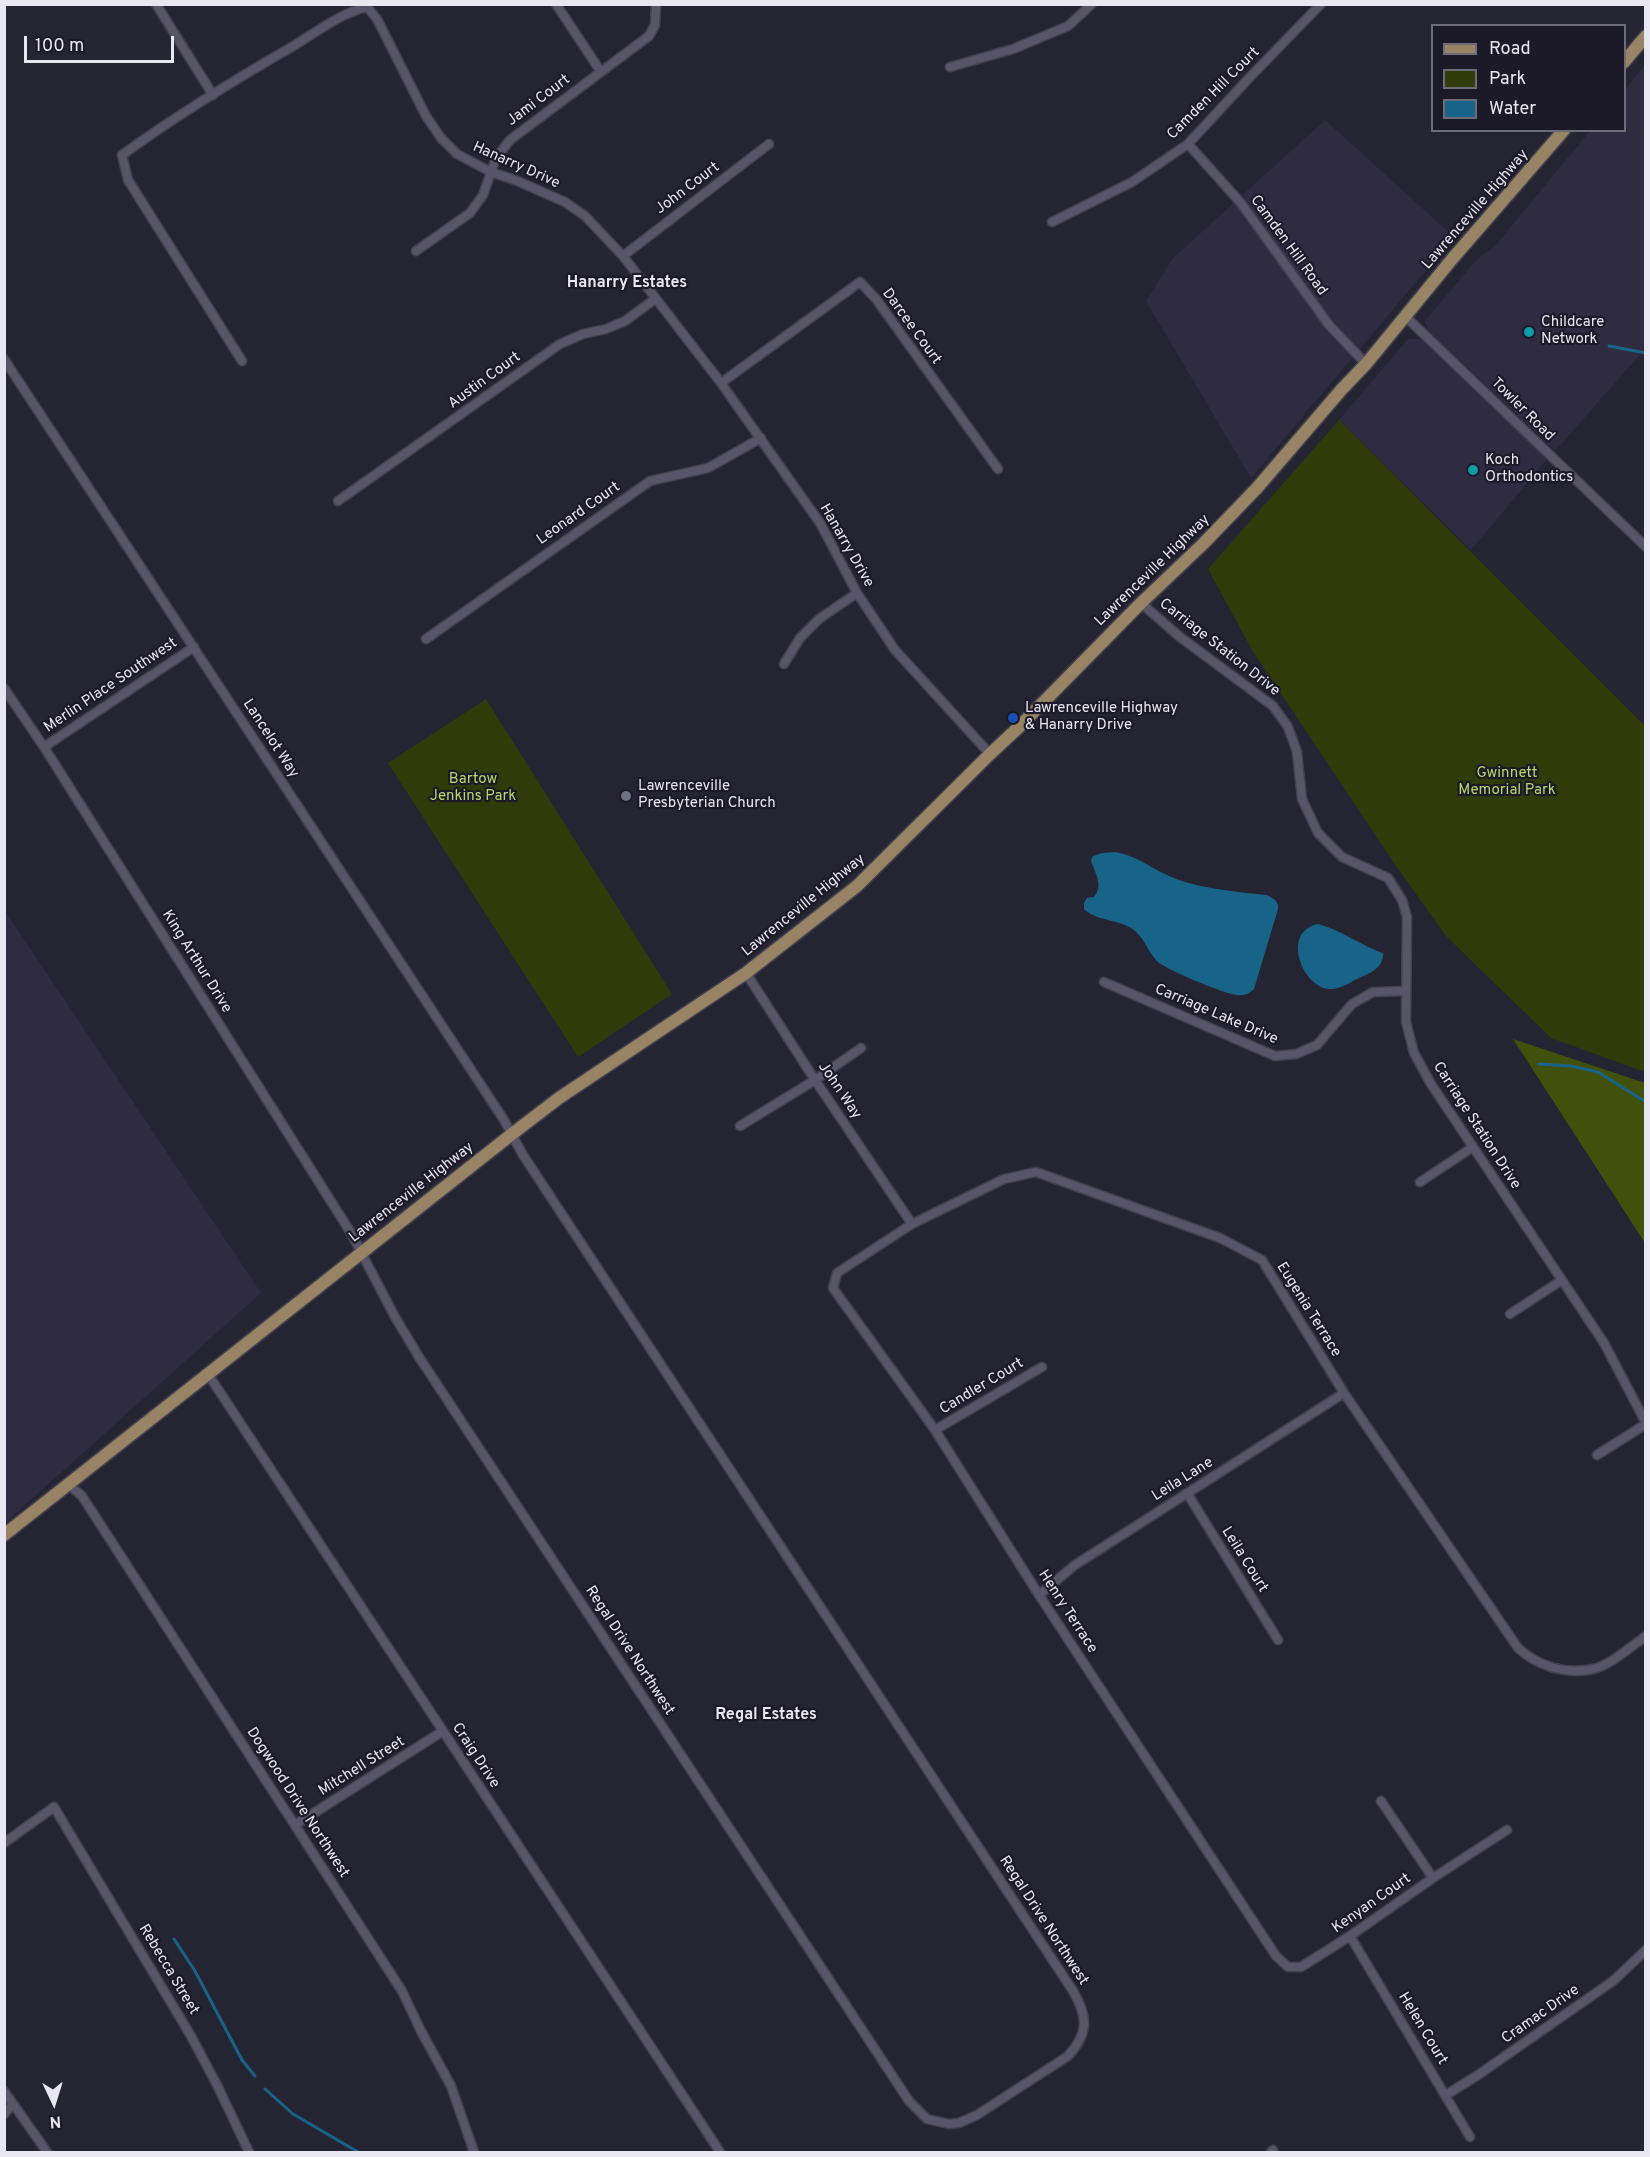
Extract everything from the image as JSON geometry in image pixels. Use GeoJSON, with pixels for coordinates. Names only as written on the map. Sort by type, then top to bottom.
{"type":"FeatureCollection","features":[{"type":"Feature","properties":{"kind":"main road"},"geometry":{"type":"LineString","coordinates":[[1626,60],[1646,36]]}},
{"type":"Feature","properties":{"kind":"main road","name":"Lawrenceville Highway"},"geometry":{"type":"LineString","coordinates":[[4,1535],[512,1134],[560,1098],[746,973],[857,886],[1257,488],[1341,389],[1366,364],[1453,258],[1562,132]]}},
{"type":"Feature","properties":{"kind":"street"},"geometry":{"type":"LineString","coordinates":[[156,4],[213,95]]}},
{"type":"Feature","properties":{"kind":"street"},"geometry":{"type":"LineString","coordinates":[[556,4],[601,72]]}},
{"type":"Feature","properties":{"kind":"street","name":"Jami Court"},"geometry":{"type":"LineString","coordinates":[[416,251],[470,213],[483,195],[496,158],[510,140],[649,36],[655,25],[656,4]]}},
{"type":"Feature","properties":{"kind":"street"},"geometry":{"type":"LineString","coordinates":[[950,68],[1013,49],[1068,26],[1092,4]]}},
{"type":"Feature","properties":{"kind":"street","name":"Camden Hill Court"},"geometry":{"type":"LineString","coordinates":[[1052,222],[1132,182],[1188,144],[1321,4]]}},
{"type":"Feature","properties":{"kind":"street","name":"Hanarry Drive"},"geometry":{"type":"LineString","coordinates":[[242,361],[128,180],[122,155],[213,95],[352,11],[368,7],[426,116],[441,138],[457,154],[491,172],[565,202],[585,216],[623,256],[721,383],[820,523],[857,593],[895,650],[990,754]]}},
{"type":"Feature","properties":{"kind":"street","name":"John Court"},"geometry":{"type":"LineString","coordinates":[[623,256],[769,144]]}},
{"type":"Feature","properties":{"kind":"street","name":"Camden Hill Road"},"geometry":{"type":"LineString","coordinates":[[1188,144],[1240,202],[1329,325],[1366,364]]}},
{"type":"Feature","properties":{"kind":"street","name":"Darcee Court"},"geometry":{"type":"LineString","coordinates":[[721,383],[860,282],[876,299],[998,469]]}},
{"type":"Feature","properties":{"kind":"street","name":"Austin Court"},"geometry":{"type":"LineString","coordinates":[[338,501],[560,344],[625,321],[655,299]]}},
{"type":"Feature","properties":{"kind":"street","name":"Towler Road"},"geometry":{"type":"LineString","coordinates":[[1406,317],[1646,547]]}},
{"type":"Feature","properties":{"kind":"street","name":"Lancelot Way"},"geometry":{"type":"LineString","coordinates":[[4,358],[512,1134]]}},
{"type":"Feature","properties":{"kind":"street","name":"Leonard Court"},"geometry":{"type":"LineString","coordinates":[[426,639],[650,481],[708,468],[761,438]]}},
{"type":"Feature","properties":{"kind":"street"},"geometry":{"type":"LineString","coordinates":[[784,664],[800,638],[819,619],[857,593]]}},
{"type":"Feature","properties":{"kind":"street","name":"Carriage Station Drive"},"geometry":{"type":"LineString","coordinates":[[1141,603],[1180,637],[1273,706],[1288,727],[1297,752],[1302,799],[1318,833],[1342,857],[1388,878],[1402,900],[1407,917],[1406,1022],[1414,1053],[1431,1084],[1604,1343],[1646,1424],[1597,1455]]}},
{"type":"Feature","properties":{"kind":"street","name":"Merlin Place Southwest"},"geometry":{"type":"LineString","coordinates":[[44,747],[194,647]]}},
{"type":"Feature","properties":{"kind":"street","name":"King Arthur Drive"},"geometry":{"type":"LineString","coordinates":[[4,688],[44,747],[361,1252]]}},
{"type":"Feature","properties":{"kind":"street","name":"John Way"},"geometry":{"type":"LineString","coordinates":[[746,973],[912,1224]]}},
{"type":"Feature","properties":{"kind":"street","name":"Carriage Lake Drive"},"geometry":{"type":"LineString","coordinates":[[1104,982],[1275,1056],[1296,1054],[1317,1045],[1352,1004],[1373,992],[1406,991]]}},
{"type":"Feature","properties":{"kind":"street"},"geometry":{"type":"LineString","coordinates":[[740,1126],[815,1080],[861,1048]]}},
{"type":"Feature","properties":{"kind":"street","name":"Regal Drive Northwest"},"geometry":{"type":"LineString","coordinates":[[361,1252],[395,1317],[420,1358],[914,2106],[927,2119],[939,2123],[950,2124],[970,2120],[1068,2056],[1076,2047],[1085,2023],[1080,2003],[1073,1991],[523,1155],[512,1134]]}},
{"type":"Feature","properties":{"kind":"street"},"geometry":{"type":"LineString","coordinates":[[1420,1182],[1473,1147]]}},
{"type":"Feature","properties":{"kind":"street","name":"Eugenia Terrace"},"geometry":{"type":"LineString","coordinates":[[850,1311],[833,1288],[837,1273],[912,1224],[1004,1179],[1036,1172],[1220,1238],[1262,1260],[1344,1393],[1518,1648],[1530,1659],[1554,1669],[1594,1669],[1646,1636]]}},
{"type":"Feature","properties":{"kind":"street"},"geometry":{"type":"LineString","coordinates":[[1510,1314],[1562,1280]]}},
{"type":"Feature","properties":{"kind":"street","name":"Henry Terrace"},"geometry":{"type":"LineString","coordinates":[[850,1311],[935,1430],[1039,1595],[1260,1931]]}},
{"type":"Feature","properties":{"kind":"street","name":"Candler Court"},"geometry":{"type":"LineString","coordinates":[[935,1430],[1042,1367]]}},
{"type":"Feature","properties":{"kind":"street","name":"Craig Drive"},"geometry":{"type":"LineString","coordinates":[[208,1374],[720,2152]]}},
{"type":"Feature","properties":{"kind":"street","name":"Leila Lane"},"geometry":{"type":"LineString","coordinates":[[1039,1595],[1075,1565],[1344,1393]]}},
{"type":"Feature","properties":{"kind":"street","name":"Dogwood Drive Northwest"},"geometry":{"type":"LineString","coordinates":[[69,1484],[82,1496],[402,1991],[420,2031],[451,2086],[474,2152]]}},
{"type":"Feature","properties":{"kind":"street","name":"Leila Court"},"geometry":{"type":"LineString","coordinates":[[1187,1493],[1278,1640]]}},
{"type":"Feature","properties":{"kind":"street","name":"Mitchell Street"},"geometry":{"type":"LineString","coordinates":[[295,1825],[443,1731]]}},
{"type":"Feature","properties":{"kind":"street"},"geometry":{"type":"LineString","coordinates":[[1382,1801],[1433,1878]]}},
{"type":"Feature","properties":{"kind":"street","name":"Rebecca Street"},"geometry":{"type":"LineString","coordinates":[[4,1843],[54,1807],[191,2036],[217,2085],[247,2152]]}},
{"type":"Feature","properties":{"kind":"street","name":"Kenyan Court"},"geometry":{"type":"LineString","coordinates":[[1260,1931],[1276,1956],[1288,1967],[1301,1967],[1507,1830]]}},
{"type":"Feature","properties":{"kind":"street","name":"Helen Court"},"geometry":{"type":"LineString","coordinates":[[1350,1936],[1470,2137]]}},
{"type":"Feature","properties":{"kind":"street","name":"Cramac Drive"},"geometry":{"type":"LineString","coordinates":[[1446,2095],[1612,1980],[1646,1950]]}},
{"type":"Feature","properties":{"kind":"street"},"geometry":{"type":"LineString","coordinates":[[4,2091],[47,2152]]}},
{"type":"Feature","properties":{"kind":"street"},"geometry":{"type":"LineString","coordinates":[[4,2114],[13,2104]]}},
{"type":"Feature","properties":{"kind":"shaded area"},"geometry":{"type":"Polygon","coordinates":[[[1645,65],[1645,349],[1555,451],[1428,330],[1425,321],[1478,258],[1495,246],[1589,132],[1626,132],[1626,89],[1645,65]]]}},
{"type":"Feature","properties":{"kind":"shaded area"},"geometry":{"type":"Polygon","coordinates":[[[1325,120],[1454,237],[1251,478],[1146,301],[1173,258],[1325,120]]]}},
{"type":"Feature","properties":{"kind":"shaded area"},"geometry":{"type":"Polygon","coordinates":[[[1408,339],[1422,339],[1548,458],[1471,550],[1339,420],[1408,339]]]}},
{"type":"Feature","properties":{"kind":"shaded area"},"geometry":{"type":"Polygon","coordinates":[[[5,911],[261,1293],[4,1523],[5,911]]]}},
{"type":"Feature","properties":{"kind":"green space","name":"Gwinnett Memorial Park"},"geometry":{"type":"Polygon","coordinates":[[[1339,420],[1645,726],[1645,1072],[1551,1038],[1446,936],[1396,866],[1252,650],[1208,569],[1339,420]]]}},
{"type":"Feature","properties":{"kind":"green space","name":"Bartow Jenkins Park"},"geometry":{"type":"Polygon","coordinates":[[[486,699],[672,994],[578,1057],[388,763],[486,699]]]}},
{"type":"Feature","properties":{"kind":"green space"},"geometry":{"type":"Polygon","coordinates":[[[1513,1039],[1645,1083],[1645,1243],[1513,1039]]]}},
{"type":"Feature","properties":{"kind":"water"},"geometry":{"type":"Polygon","coordinates":[[[1116,852],[1131,856],[1167,875],[1189,883],[1216,889],[1267,895],[1276,900],[1278,909],[1254,989],[1246,994],[1237,995],[1182,975],[1157,961],[1139,935],[1131,928],[1095,916],[1084,909],[1087,898],[1094,897],[1098,888],[1098,879],[1091,860],[1093,856],[1116,852]]]}},
{"type":"Feature","properties":{"kind":"water"},"geometry":{"type":"Polygon","coordinates":[[[1318,924],[1383,953],[1378,968],[1345,986],[1333,989],[1322,987],[1313,981],[1305,972],[1298,949],[1300,938],[1306,929],[1318,924]]]}},
{"type":"Feature","properties":{"kind":"waterway"},"geometry":{"type":"LineString","coordinates":[[1609,346],[1646,353]]}},
{"type":"Feature","properties":{"kind":"waterway"},"geometry":{"type":"LineString","coordinates":[[1539,1064],[1571,1066],[1598,1072],[1646,1102]]}},
{"type":"Feature","properties":{"kind":"waterway"},"geometry":{"type":"LineString","coordinates":[[174,1939],[195,1971],[242,2060],[255,2076]]}},
{"type":"Feature","properties":{"kind":"waterway"},"geometry":{"type":"LineString","coordinates":[[265,2089],[293,2114],[358,2152]]}},
{"type":"Feature","properties":{"kind":"place","name":"Childcare Network"},"geometry":{"type":"Point","coordinates":[1529,332]}},
{"type":"Feature","properties":{"kind":"place","name":"Koch Orthodontics"},"geometry":{"type":"Point","coordinates":[1473,470]}},
{"type":"Feature","properties":{"kind":"place","name":"Lawrenceville Highway & Hanarry Drive"},"geometry":{"type":"Point","coordinates":[1013,718]}},
{"type":"Feature","properties":{"kind":"place","name":"Lawrenceville Presbyterian Church"},"geometry":{"type":"Point","coordinates":[626,796]}},
{"type":"Feature","properties":{"kind":"district","name":"Hanarry Estates"},"geometry":{"type":"Point","coordinates":[627,284]}},
{"type":"Feature","properties":{"kind":"district","name":"Regal Estates"},"geometry":{"type":"Point","coordinates":[766,1716]}}]}
